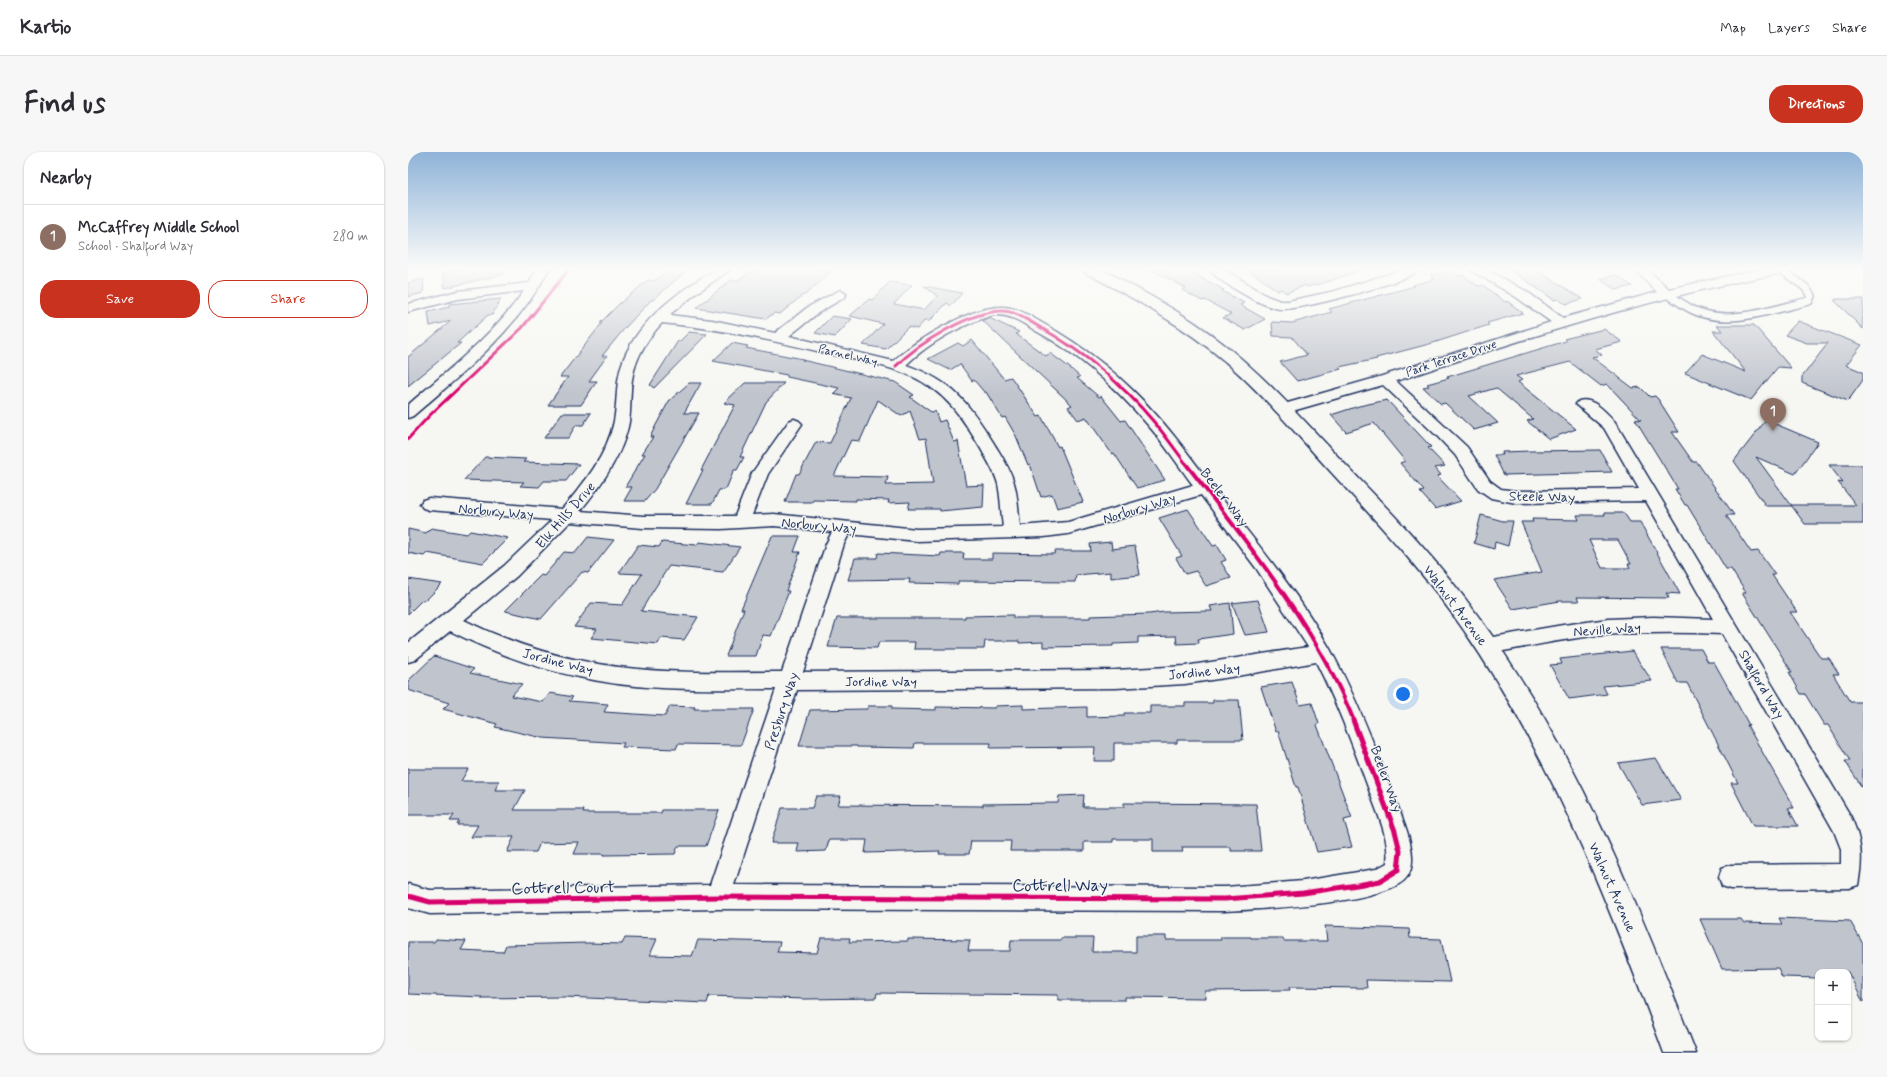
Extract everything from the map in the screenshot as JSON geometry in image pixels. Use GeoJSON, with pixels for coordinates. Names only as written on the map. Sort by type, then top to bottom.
{"type":"FeatureCollection","features":[{"type":"Feature","properties":{"kind":"street"},"geometry":{"type":"LineString","coordinates":[[408,413],[502,328],[515,311]]}},
{"type":"Feature","properties":{"kind":"street","name":"Elk Hills Drive"},"geometry":{"type":"LineString","coordinates":[[408,654],[511,571],[566,517],[600,473],[612,449],[622,420],[624,388],[632,357],[658,318],[666,311]]}},
{"type":"Feature","properties":{"kind":"street"},"geometry":{"type":"LineString","coordinates":[[778,338],[812,311]]}},
{"type":"Feature","properties":{"kind":"street","name":"Beeler Way"},"geometry":{"type":"LineString","coordinates":[[896,366],[920,346],[969,320],[997,311]]}},
{"type":"Feature","properties":{"kind":"street","name":"Beeler Way"},"geometry":{"type":"LineString","coordinates":[[1004,311],[1012,313],[1046,330],[1070,346],[1118,385],[1154,422],[1203,488],[1269,572],[1321,653],[1350,710],[1395,831],[1400,851],[1398,870]]}},
{"type":"Feature","properties":{"kind":"street","name":"Walnut Avenue"},"geometry":{"type":"LineString","coordinates":[[1165,311],[1199,334],[1249,374],[1408,544],[1450,594],[1487,646],[1532,719],[1574,800],[1617,895],[1680,1053]]}},
{"type":"Feature","properties":{"kind":"street"},"geometry":{"type":"LineString","coordinates":[[1545,311],[1560,322]]}},
{"type":"Feature","properties":{"kind":"street","name":"Park Terrace Drive"},"geometry":{"type":"LineString","coordinates":[[1282,409],[1386,379],[1560,322],[1600,311]]}},
{"type":"Feature","properties":{"kind":"street","name":"Parnel Way"},"geometry":{"type":"LineString","coordinates":[[658,318],[712,324],[778,338],[896,366],[916,373],[934,383],[956,400],[972,419],[1000,468],[1006,484],[1012,532]]}},
{"type":"Feature","properties":{"kind":"street","name":"Steele Way"},"geometry":{"type":"LineString","coordinates":[[1386,379],[1444,432],[1461,451],[1484,485],[1497,494],[1516,497],[1652,495]]}},
{"type":"Feature","properties":{"kind":"street","name":"Shalford Way"},"geometry":{"type":"LineString","coordinates":[[1584,404],[1598,413],[1610,425],[1842,822],[1853,848],[1855,862],[1849,876],[1731,877]]}},
{"type":"Feature","properties":{"kind":"street"},"geometry":{"type":"LineString","coordinates":[[741,522],[760,473],[794,424]]}},
{"type":"Feature","properties":{"kind":"street","name":"Norbury Way"},"geometry":{"type":"LineString","coordinates":[[430,504],[566,517],[643,522],[741,522],[774,520],[844,526],[917,535],[960,535],[1068,528],[1203,488]]}},
{"type":"Feature","properties":{"kind":"street","name":"Presbury Way"},"geometry":{"type":"LineString","coordinates":[[718,897],[791,681],[835,544],[844,526]]}},
{"type":"Feature","properties":{"kind":"street","name":"Jordine Way"},"geometry":{"type":"LineString","coordinates":[[448,621],[484,639],[508,648],[579,669],[637,677],[676,680],[791,681],[1116,679],[1185,675],[1230,669],[1321,653]]}},
{"type":"Feature","properties":{"kind":"street","name":"Neville Way"},"geometry":{"type":"LineString","coordinates":[[1487,646],[1558,633],[1607,627],[1728,627]]}},
{"type":"Feature","properties":{"kind":"street","name":"Cottrell Way"},"geometry":{"type":"LineString","coordinates":[[718,897],[1225,899],[1303,893],[1357,885],[1380,881],[1398,870]]}},
{"type":"Feature","properties":{"kind":"street","name":"Cottrell Court"},"geometry":{"type":"LineString","coordinates":[[408,896],[430,902],[718,897]]}},
{"type":"Feature","properties":{"kind":"lane"},"geometry":{"type":"LineString","coordinates":[[1695,311],[1714,317],[1733,317],[1761,311]]}},
{"type":"Feature","properties":{"kind":"building"},"geometry":{"type":"Polygon","coordinates":[[[494,311],[492,315],[488,315],[457,343],[461,343],[408,386],[408,357],[451,321],[430,326],[428,312],[494,311]]]}},
{"type":"Feature","properties":{"kind":"building"},"geometry":{"type":"Polygon","coordinates":[[[612,311],[641,311],[602,356],[607,356],[589,381],[597,381],[581,405],[548,405],[568,377],[560,377],[602,323],[600,323],[612,311]]]}},
{"type":"Feature","properties":{"kind":"building"},"geometry":{"type":"Polygon","coordinates":[[[715,311],[784,311],[780,314],[774,313],[766,319],[715,311]]]}},
{"type":"Feature","properties":{"kind":"building"},"geometry":{"type":"Polygon","coordinates":[[[856,311],[939,311],[928,322],[926,319],[917,329],[908,327],[886,349],[863,345],[883,324],[850,316],[856,311]]]}},
{"type":"Feature","properties":{"kind":"building"},"geometry":{"type":"Polygon","coordinates":[[[1226,311],[1251,311],[1265,319],[1245,330],[1223,318],[1231,314],[1226,311]]]}},
{"type":"Feature","properties":{"kind":"building"},"geometry":{"type":"Polygon","coordinates":[[[1331,311],[1520,311],[1523,313],[1487,323],[1489,325],[1433,343],[1376,358],[1377,359],[1339,367],[1341,369],[1297,381],[1280,362],[1307,355],[1292,337],[1273,336],[1272,322],[1292,323],[1332,312],[1331,311]]]}},
{"type":"Feature","properties":{"kind":"building"},"geometry":{"type":"Polygon","coordinates":[[[1845,311],[1863,311],[1863,329],[1845,311]]]}},
{"type":"Feature","properties":{"kind":"building"},"geometry":{"type":"Polygon","coordinates":[[[832,316],[852,319],[835,337],[815,333],[832,316]]]}},
{"type":"Feature","properties":{"kind":"building"},"geometry":{"type":"Polygon","coordinates":[[[989,318],[1019,332],[1016,334],[1046,356],[1050,353],[1070,368],[1080,377],[1077,378],[1099,397],[1101,396],[1121,421],[1125,420],[1165,480],[1137,488],[1114,453],[1112,454],[1086,417],[1078,420],[1068,407],[1072,405],[982,320],[989,318]]]}},
{"type":"Feature","properties":{"kind":"building"},"geometry":{"type":"Polygon","coordinates":[[[1798,321],[1862,345],[1846,365],[1863,372],[1863,380],[1848,401],[1802,383],[1802,377],[1828,343],[1807,343],[1785,335],[1798,321]]]}},
{"type":"Feature","properties":{"kind":"building"},"geometry":{"type":"Polygon","coordinates":[[[1717,325],[1754,325],[1791,368],[1778,367],[1751,400],[1685,373],[1702,354],[1746,372],[1713,331],[1722,331],[1717,325]]]}},
{"type":"Feature","properties":{"kind":"building"},"geometry":{"type":"Polygon","coordinates":[[[1604,329],[1622,342],[1595,349],[1602,355],[1592,357],[1633,388],[1640,387],[1650,397],[1655,396],[1658,399],[1679,432],[1672,432],[1693,462],[1697,462],[1734,515],[1726,515],[1751,552],[1758,551],[1775,575],[1772,575],[1797,612],[1790,612],[1821,658],[1829,658],[1839,674],[1833,674],[1850,702],[1863,702],[1863,789],[1845,761],[1850,761],[1828,725],[1824,725],[1805,694],[1801,694],[1789,672],[1792,672],[1742,593],[1746,593],[1731,569],[1726,569],[1687,505],[1685,505],[1675,489],[1678,489],[1635,419],[1641,420],[1607,384],[1601,386],[1570,362],[1516,376],[1522,380],[1518,382],[1576,429],[1549,439],[1527,421],[1533,419],[1496,388],[1469,396],[1498,423],[1474,430],[1445,403],[1441,404],[1423,387],[1429,386],[1427,384],[1449,378],[1447,377],[1566,341],[1564,339],[1604,329]]]}},
{"type":"Feature","properties":{"kind":"building"},"geometry":{"type":"Polygon","coordinates":[[[689,332],[707,334],[654,388],[650,385],[678,341],[680,341],[689,332]]]}},
{"type":"Feature","properties":{"kind":"building"},"geometry":{"type":"Polygon","coordinates":[[[972,340],[1004,379],[1011,377],[1038,417],[1041,416],[1058,447],[1060,446],[1083,502],[1057,508],[1052,494],[1041,497],[1030,464],[1028,465],[1016,436],[1005,417],[1002,418],[986,392],[984,392],[974,380],[972,381],[960,364],[950,370],[928,359],[958,343],[963,346],[972,340]]]}},
{"type":"Feature","properties":{"kind":"building"},"geometry":{"type":"Polygon","coordinates":[[[732,343],[748,346],[746,348],[803,359],[802,360],[895,382],[914,395],[910,397],[931,412],[935,411],[939,422],[945,420],[954,442],[958,441],[966,486],[984,485],[983,507],[940,511],[940,509],[908,509],[910,502],[888,503],[889,500],[856,499],[856,501],[813,500],[812,502],[785,502],[796,474],[799,474],[816,442],[830,443],[851,398],[833,394],[839,388],[787,377],[787,375],[713,361],[732,343]],[[878,400],[860,441],[851,440],[834,476],[888,477],[886,485],[933,484],[926,438],[920,439],[910,411],[901,416],[878,400]]]}},
{"type":"Feature","properties":{"kind":"building"},"geometry":{"type":"Polygon","coordinates":[[[689,383],[701,383],[684,413],[699,413],[655,489],[645,501],[624,501],[632,487],[625,487],[645,454],[642,454],[653,437],[650,437],[669,401],[689,383]]]}},
{"type":"Feature","properties":{"kind":"building"},"geometry":{"type":"Polygon","coordinates":[[[745,383],[784,383],[766,402],[740,457],[744,457],[737,470],[734,470],[726,489],[719,490],[712,504],[686,504],[703,470],[701,470],[735,405],[724,403],[745,383]]]}},
{"type":"Feature","properties":{"kind":"building"},"geometry":{"type":"Polygon","coordinates":[[[1387,400],[1431,447],[1428,448],[1445,466],[1435,468],[1441,475],[1437,476],[1461,501],[1435,509],[1420,492],[1424,491],[1400,463],[1405,461],[1374,423],[1346,432],[1331,415],[1359,406],[1387,400]]]}},
{"type":"Feature","properties":{"kind":"building"},"geometry":{"type":"Polygon","coordinates":[[[562,413],[591,413],[583,425],[576,425],[568,438],[544,438],[562,413]]]}},
{"type":"Feature","properties":{"kind":"building"},"geometry":{"type":"Polygon","coordinates":[[[1766,420],[1818,442],[1795,474],[1756,457],[1792,506],[1766,506],[1734,461],[1766,420]]]}},
{"type":"Feature","properties":{"kind":"building"},"geometry":{"type":"Polygon","coordinates":[[[1600,450],[1612,472],[1504,475],[1494,455],[1503,455],[1502,452],[1600,450]]]}},
{"type":"Feature","properties":{"kind":"building"},"geometry":{"type":"Polygon","coordinates":[[[485,457],[526,459],[523,462],[579,464],[566,481],[544,481],[539,487],[520,486],[524,482],[464,480],[485,457]]]}},
{"type":"Feature","properties":{"kind":"building"},"geometry":{"type":"Polygon","coordinates":[[[1829,465],[1863,465],[1863,524],[1805,524],[1791,505],[1856,505],[1838,482],[1843,483],[1829,465]]]}},
{"type":"Feature","properties":{"kind":"building"},"geometry":{"type":"Polygon","coordinates":[[[1188,509],[1213,546],[1217,545],[1226,560],[1221,562],[1231,578],[1206,586],[1196,571],[1185,574],[1176,558],[1182,556],[1159,518],[1188,509]]]}},
{"type":"Feature","properties":{"kind":"building"},"geometry":{"type":"Polygon","coordinates":[[[1604,513],[1624,513],[1630,522],[1640,522],[1680,594],[1666,593],[1669,598],[1577,597],[1579,601],[1560,601],[1513,609],[1494,580],[1542,572],[1521,522],[1533,522],[1532,519],[1579,520],[1577,515],[1605,515],[1604,513]],[[1589,540],[1602,568],[1630,568],[1628,564],[1631,564],[1618,540],[1589,540]]]}},
{"type":"Feature","properties":{"kind":"building"},"geometry":{"type":"Polygon","coordinates":[[[1481,515],[1503,521],[1513,521],[1508,546],[1495,542],[1494,549],[1474,543],[1481,515]]]}},
{"type":"Feature","properties":{"kind":"building"},"geometry":{"type":"Polygon","coordinates":[[[431,528],[467,534],[470,531],[508,538],[483,563],[427,553],[424,556],[408,553],[408,529],[426,533],[431,528]]]}},
{"type":"Feature","properties":{"kind":"building"},"geometry":{"type":"Polygon","coordinates":[[[772,536],[800,536],[794,552],[800,552],[786,591],[789,591],[771,636],[763,635],[756,656],[726,656],[744,609],[741,609],[772,536]]]}},
{"type":"Feature","properties":{"kind":"building"},"geometry":{"type":"Polygon","coordinates":[[[588,537],[614,540],[588,573],[582,572],[541,619],[505,611],[541,575],[544,576],[564,552],[575,553],[588,537]]]}},
{"type":"Feature","properties":{"kind":"building"},"geometry":{"type":"Polygon","coordinates":[[[662,542],[697,545],[699,542],[740,547],[723,572],[669,566],[651,594],[641,611],[698,617],[684,640],[661,638],[658,644],[591,638],[597,629],[574,627],[591,603],[622,605],[642,574],[619,573],[638,545],[659,547],[662,542]]]}},
{"type":"Feature","properties":{"kind":"building"},"geometry":{"type":"Polygon","coordinates":[[[1111,542],[1112,549],[1135,546],[1140,575],[1111,578],[1111,572],[1076,575],[1075,582],[958,581],[958,584],[909,583],[910,579],[848,580],[855,558],[877,558],[878,553],[940,556],[941,553],[964,553],[963,559],[992,559],[992,553],[1054,554],[1055,551],[1091,551],[1090,544],[1111,542]]]}},
{"type":"Feature","properties":{"kind":"building"},"geometry":{"type":"Polygon","coordinates":[[[408,579],[442,584],[426,600],[422,600],[408,614],[408,579]]]}},
{"type":"Feature","properties":{"kind":"building"},"geometry":{"type":"Polygon","coordinates":[[[1258,600],[1269,632],[1245,635],[1232,603],[1258,600]]]}},
{"type":"Feature","properties":{"kind":"building"},"geometry":{"type":"Polygon","coordinates":[[[1230,603],[1233,634],[1198,639],[1199,643],[1177,644],[1176,636],[1138,637],[1138,643],[1113,644],[1113,646],[1043,647],[1043,642],[1019,643],[1019,641],[985,641],[984,649],[914,649],[915,642],[879,642],[877,648],[828,647],[837,618],[965,618],[965,616],[1013,615],[1013,618],[1090,618],[1090,616],[1212,611],[1210,606],[1230,603]]]}},
{"type":"Feature","properties":{"kind":"building"},"geometry":{"type":"Polygon","coordinates":[[[1661,649],[1701,649],[1708,662],[1714,662],[1749,725],[1747,725],[1794,808],[1788,808],[1798,826],[1753,826],[1731,783],[1738,783],[1687,683],[1678,683],[1661,649]]]}},
{"type":"Feature","properties":{"kind":"building"},"geometry":{"type":"Polygon","coordinates":[[[1632,651],[1652,681],[1603,686],[1607,694],[1569,699],[1550,665],[1562,664],[1560,659],[1632,651]]]}},
{"type":"Feature","properties":{"kind":"building"},"geometry":{"type":"Polygon","coordinates":[[[434,656],[474,669],[470,673],[522,684],[511,696],[543,702],[550,693],[573,697],[569,701],[608,704],[604,712],[665,716],[670,706],[695,707],[694,709],[754,709],[741,745],[678,744],[676,749],[622,747],[624,743],[543,738],[495,727],[497,724],[443,709],[449,703],[408,690],[408,681],[434,656]]]}},
{"type":"Feature","properties":{"kind":"building"},"geometry":{"type":"Polygon","coordinates":[[[1292,682],[1300,705],[1312,703],[1319,724],[1317,725],[1352,818],[1344,820],[1352,847],[1317,852],[1298,787],[1296,787],[1278,731],[1276,732],[1261,687],[1292,682]]]}},
{"type":"Feature","properties":{"kind":"building"},"geometry":{"type":"Polygon","coordinates":[[[1213,700],[1239,700],[1243,740],[1177,740],[1177,743],[1114,743],[1114,761],[1094,761],[1095,747],[990,748],[991,743],[915,743],[914,748],[799,746],[810,710],[867,709],[868,706],[892,706],[892,709],[936,710],[936,707],[995,708],[995,706],[1023,705],[1023,709],[1087,707],[1087,717],[1124,716],[1124,713],[1150,713],[1150,706],[1185,706],[1185,703],[1213,703],[1213,700]]]}},
{"type":"Feature","properties":{"kind":"building"},"geometry":{"type":"Polygon","coordinates":[[[1656,758],[1681,800],[1642,805],[1618,763],[1656,758]]]}},
{"type":"Feature","properties":{"kind":"building"},"geometry":{"type":"Polygon","coordinates":[[[408,769],[468,769],[461,781],[499,781],[495,790],[525,790],[514,810],[584,810],[583,813],[661,813],[662,810],[719,810],[706,846],[678,846],[675,854],[574,854],[579,842],[540,843],[536,852],[507,852],[514,837],[471,837],[478,825],[457,825],[459,821],[450,821],[454,815],[408,815],[408,769]]]}},
{"type":"Feature","properties":{"kind":"building"},"geometry":{"type":"Polygon","coordinates":[[[1084,795],[1083,807],[1124,807],[1124,803],[1256,804],[1261,851],[1231,851],[1231,847],[1182,847],[1183,852],[1153,852],[1153,839],[1113,839],[1113,842],[1084,842],[1084,851],[1010,851],[1011,841],[971,841],[969,854],[939,854],[940,851],[865,853],[867,840],[829,840],[826,851],[797,852],[799,843],[771,843],[782,808],[812,808],[816,796],[841,796],[838,805],[983,806],[983,804],[1058,803],[1059,796],[1084,795]]]}},
{"type":"Feature","properties":{"kind":"building"},"geometry":{"type":"Polygon","coordinates":[[[1779,918],[1850,921],[1863,944],[1863,1002],[1851,978],[1851,969],[1815,969],[1815,978],[1782,977],[1778,968],[1722,969],[1700,919],[1741,919],[1744,923],[1782,924],[1779,918]]]}},
{"type":"Feature","properties":{"kind":"building"},"geometry":{"type":"Polygon","coordinates":[[[1325,926],[1409,929],[1410,938],[1441,939],[1450,982],[1366,980],[1367,988],[1289,987],[1290,990],[1205,991],[1206,998],[1125,997],[1125,1000],[1058,1000],[1058,995],[877,993],[876,998],[806,999],[709,996],[707,1003],[564,997],[481,998],[482,997],[408,994],[408,942],[434,942],[436,939],[466,941],[461,950],[503,952],[506,945],[588,943],[622,944],[625,938],[657,939],[650,955],[692,956],[698,940],[780,942],[777,952],[817,953],[821,938],[850,938],[849,942],[908,941],[908,939],[970,940],[968,951],[1010,951],[1011,940],[1061,940],[1061,938],[1093,938],[1092,952],[1136,952],[1136,936],[1166,936],[1166,940],[1221,940],[1221,937],[1251,937],[1283,938],[1284,941],[1327,941],[1325,926]]]}},
{"type":"Feature","properties":{"kind":"cycle path"},"geometry":{"type":"LineString","coordinates":[[408,439],[429,416],[522,328],[536,311]]}},
{"type":"Feature","properties":{"kind":"cycle path"},"geometry":{"type":"LineString","coordinates":[[896,366],[919,346],[935,336],[984,314],[1002,311]]}},
{"type":"Feature","properties":{"kind":"cycle path"},"geometry":{"type":"LineString","coordinates":[[408,896],[430,902],[718,897],[1225,899],[1303,893],[1357,885],[1380,881],[1398,870],[1400,851],[1395,831],[1343,695],[1321,652],[1283,592],[1154,422],[1127,393],[1098,367],[1066,343],[1014,313],[1006,311]]}},
{"type":"Feature","properties":{"kind":"place","name":"McCaffrey Middle School"},"geometry":{"type":"Point","coordinates":[1773,431]}}]}
